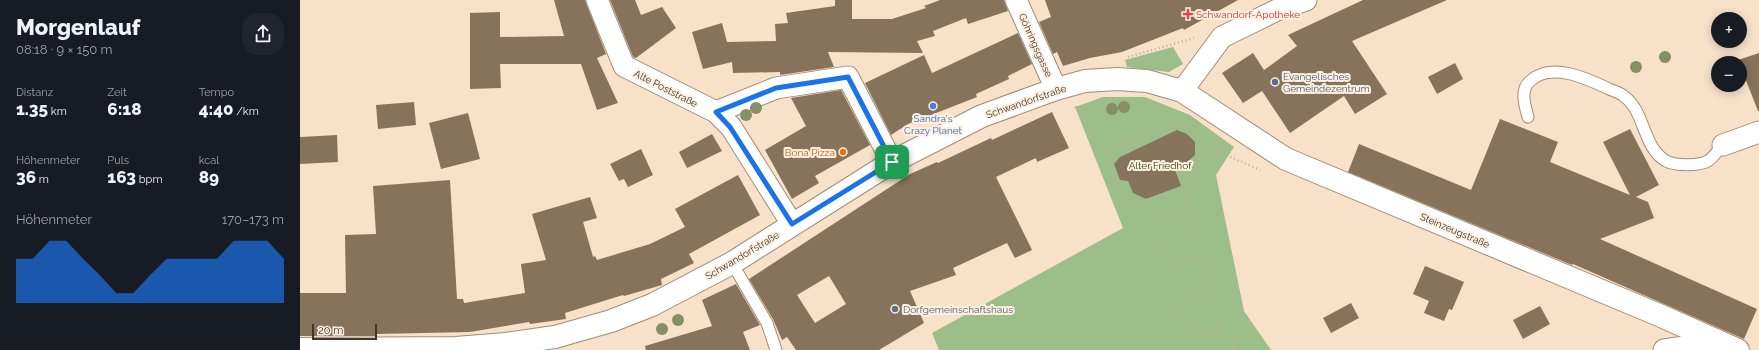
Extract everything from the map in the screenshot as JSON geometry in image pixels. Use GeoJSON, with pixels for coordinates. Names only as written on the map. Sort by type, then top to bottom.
{"type":"FeatureCollection","features":[{"type":"Feature","properties":{"kind":"street","name":"Alte Poststraße"},"geometry":{"type":"LineString","coordinates":[[597,0],[624,66],[716,112],[730,127],[792,224]]}},
{"type":"Feature","properties":{"kind":"street","name":"Göhringsgasse"},"geometry":{"type":"LineString","coordinates":[[1016,0],[1056,89]]}},
{"type":"Feature","properties":{"kind":"street"},"geometry":{"type":"LineString","coordinates":[[1182,91],[1222,37],[1277,4],[1306,0]]}},
{"type":"Feature","properties":{"kind":"street"},"geometry":{"type":"LineString","coordinates":[[716,112],[776,88],[848,77],[892,162]]}},
{"type":"Feature","properties":{"kind":"street","name":"Schwandorfstraße"},"geometry":{"type":"LineString","coordinates":[[300,349],[456,348],[506,344],[555,337],[611,321],[652,305],[732,263],[892,162],[982,116],[1056,89],[1085,81],[1117,79],[1146,81],[1182,91]]}},
{"type":"Feature","properties":{"kind":"street","name":"Steinzeugstraße"},"geometry":{"type":"LineString","coordinates":[[1182,91],[1235,128],[1286,159],[1652,312],[1729,346]]}},
{"type":"Feature","properties":{"kind":"street"},"geometry":{"type":"LineString","coordinates":[[1722,146],[1759,132]]}},
{"type":"Feature","properties":{"kind":"street"},"geometry":{"type":"LineString","coordinates":[[1664,350],[1729,346]]}},
{"type":"Feature","properties":{"kind":"lane"},"geometry":{"type":"LineString","coordinates":[[1528,117],[1524,94],[1527,84],[1536,76],[1552,72],[1565,73],[1584,78],[1626,97],[1637,112],[1655,150],[1666,161],[1679,164],[1696,164],[1708,161],[1722,146]]}},
{"type":"Feature","properties":{"kind":"lane"},"geometry":{"type":"LineString","coordinates":[[732,263],[767,323],[776,350]]}},
{"type":"Feature","properties":{"kind":"path"},"geometry":{"type":"LineString","coordinates":[[1117,79],[1124,58],[1187,39],[1222,37]]}},
{"type":"Feature","properties":{"kind":"path"},"geometry":{"type":"LineString","coordinates":[[1082,113],[1105,150],[1126,204],[1190,187]]}},
{"type":"Feature","properties":{"kind":"path"},"geometry":{"type":"LineString","coordinates":[[1105,150],[1178,122],[1208,147],[1268,174],[1286,159]]}},
{"type":"Feature","properties":{"kind":"path"},"geometry":{"type":"LineString","coordinates":[[1208,147],[1198,159],[1190,187],[1190,198],[1187,204],[1152,226],[1147,233],[1146,240],[1150,247],[1154,250],[1203,261],[1215,267],[1218,272],[1214,282],[1210,287],[1183,298],[1177,304],[1174,312],[1175,319],[1177,324],[1183,330],[1228,334],[1234,341],[1235,350]]}},
{"type":"Feature","properties":{"kind":"path"},"geometry":{"type":"LineString","coordinates":[[1187,204],[1203,261]]}},
{"type":"Feature","properties":{"kind":"path"},"geometry":{"type":"LineString","coordinates":[[1210,287],[1220,333]]}},
{"type":"Feature","properties":{"kind":"green space"},"geometry":{"type":"Polygon","coordinates":[[[1173,47],[1183,64],[1169,72],[1127,67],[1125,60],[1173,47]]]}},
{"type":"Feature","properties":{"kind":"green space","name":"Alter Friedhof"},"geometry":{"type":"Polygon","coordinates":[[[1103,97],[1145,97],[1190,115],[1234,147],[1216,175],[1244,311],[1271,350],[939,350],[932,333],[1123,228],[1075,107],[1103,97]]]}},
{"type":"Feature","properties":{"kind":"building"},"geometry":{"type":"Polygon","coordinates":[[[554,0],[585,0],[606,54],[597,58],[618,103],[597,110],[581,64],[500,64],[501,88],[470,89],[470,13],[500,12],[500,37],[564,36],[554,0]]]}},
{"type":"Feature","properties":{"kind":"building"},"geometry":{"type":"Polygon","coordinates":[[[610,0],[635,0],[641,15],[662,7],[676,28],[636,58],[633,57],[610,0]]]}},
{"type":"Feature","properties":{"kind":"building"},"geometry":{"type":"Polygon","coordinates":[[[835,0],[852,0],[852,19],[892,19],[926,8],[924,6],[940,0],[1004,0],[1008,11],[968,24],[966,18],[933,31],[935,36],[917,41],[923,53],[828,52],[834,67],[780,75],[780,72],[733,73],[732,62],[703,69],[692,32],[722,23],[727,42],[776,41],[775,24],[788,23],[786,13],[835,6],[835,0]]]}},
{"type":"Feature","properties":{"kind":"building"},"geometry":{"type":"Polygon","coordinates":[[[1045,0],[1238,0],[1184,30],[1183,28],[1122,52],[1090,58],[1063,66],[1057,52],[1053,54],[1039,22],[1051,17],[1045,0]]]}},
{"type":"Feature","properties":{"kind":"building"},"geometry":{"type":"Polygon","coordinates":[[[1363,0],[1447,0],[1352,41],[1387,94],[1355,114],[1344,96],[1290,133],[1262,91],[1243,103],[1222,73],[1253,53],[1264,70],[1297,46],[1288,35],[1363,0]]]}},
{"type":"Feature","properties":{"kind":"building"},"geometry":{"type":"Polygon","coordinates":[[[1018,33],[1032,64],[1008,76],[1009,79],[976,94],[977,97],[908,124],[891,135],[865,83],[924,55],[932,73],[1018,33]]]}},
{"type":"Feature","properties":{"kind":"building"},"geometry":{"type":"Polygon","coordinates":[[[1759,53],[1759,111],[1747,83],[1747,57],[1759,53]]]}},
{"type":"Feature","properties":{"kind":"building"},"geometry":{"type":"Polygon","coordinates":[[[1455,63],[1463,79],[1437,94],[1428,77],[1455,63]]]}},
{"type":"Feature","properties":{"kind":"building"},"geometry":{"type":"Polygon","coordinates":[[[841,90],[870,145],[815,176],[819,183],[792,199],[765,150],[806,126],[791,98],[841,90]]]}},
{"type":"Feature","properties":{"kind":"building"},"geometry":{"type":"Polygon","coordinates":[[[414,102],[416,125],[378,129],[376,105],[414,102]]]}},
{"type":"Feature","properties":{"kind":"building"},"geometry":{"type":"Polygon","coordinates":[[[1052,112],[1069,148],[1037,162],[1036,158],[996,177],[1032,250],[1015,258],[1007,243],[953,268],[956,275],[910,291],[924,323],[879,350],[796,350],[787,337],[782,340],[773,319],[749,279],[910,174],[937,162],[938,163],[991,138],[992,140],[1052,112]],[[829,276],[797,295],[815,323],[846,304],[829,276]]]}},
{"type":"Feature","properties":{"kind":"building"},"geometry":{"type":"Polygon","coordinates":[[[468,113],[480,159],[441,169],[429,123],[468,113]]]}},
{"type":"Feature","properties":{"kind":"building"},"geometry":{"type":"Polygon","coordinates":[[[1500,119],[1558,142],[1550,162],[1630,195],[1603,142],[1630,129],[1659,185],[1636,197],[1648,202],[1654,218],[1600,239],[1757,309],[1744,339],[1573,264],[1572,265],[1348,172],[1359,144],[1471,190],[1500,119]]]}},
{"type":"Feature","properties":{"kind":"building"},"geometry":{"type":"Polygon","coordinates":[[[1177,130],[1187,134],[1195,142],[1195,155],[1186,163],[1187,166],[1175,170],[1181,186],[1146,199],[1133,193],[1128,181],[1120,180],[1114,164],[1120,157],[1177,130]]]}},
{"type":"Feature","properties":{"kind":"building"},"geometry":{"type":"Polygon","coordinates":[[[712,134],[722,151],[687,168],[679,152],[712,134]]]}},
{"type":"Feature","properties":{"kind":"building"},"geometry":{"type":"Polygon","coordinates":[[[337,135],[338,162],[300,164],[300,137],[337,135]]]}},
{"type":"Feature","properties":{"kind":"building"},"geometry":{"type":"Polygon","coordinates":[[[641,149],[653,175],[628,187],[624,179],[619,181],[610,164],[641,149]]]}},
{"type":"Feature","properties":{"kind":"building"},"geometry":{"type":"Polygon","coordinates":[[[738,175],[760,215],[689,254],[694,263],[661,279],[662,285],[624,296],[623,295],[565,313],[566,319],[530,324],[529,322],[470,332],[376,334],[376,336],[300,336],[300,293],[346,293],[345,235],[376,234],[373,186],[450,180],[457,299],[463,299],[464,303],[525,293],[521,264],[546,260],[532,214],[590,197],[597,218],[583,222],[593,257],[595,256],[597,260],[650,244],[685,227],[675,209],[738,175]]]}},
{"type":"Feature","properties":{"kind":"building"},"geometry":{"type":"Polygon","coordinates":[[[1425,266],[1464,282],[1452,310],[1449,309],[1444,321],[1424,313],[1429,301],[1413,294],[1425,266]]]}},
{"type":"Feature","properties":{"kind":"building"},"geometry":{"type":"Polygon","coordinates":[[[736,284],[760,325],[743,332],[750,350],[646,350],[645,346],[712,326],[702,300],[736,284]]]}},
{"type":"Feature","properties":{"kind":"building"},"geometry":{"type":"Polygon","coordinates":[[[1351,303],[1359,318],[1331,333],[1323,318],[1351,303]]]}},
{"type":"Feature","properties":{"kind":"building"},"geometry":{"type":"Polygon","coordinates":[[[1540,306],[1550,324],[1523,339],[1513,320],[1540,306]]]}},
{"type":"Feature","properties":{"kind":"place","name":"Schwandorf-Apotheke"},"geometry":{"type":"Point","coordinates":[1188,14]}},
{"type":"Feature","properties":{"kind":"place","name":"Evangelisches Gemeindezentrum"},"geometry":{"type":"Point","coordinates":[1275,82]}},
{"type":"Feature","properties":{"kind":"place","name":"Sandra's Crazy Planet"},"geometry":{"type":"Point","coordinates":[933,106]}},
{"type":"Feature","properties":{"kind":"place","name":"Bona Pizza"},"geometry":{"type":"Point","coordinates":[843,152]}},
{"type":"Feature","properties":{"kind":"place","name":"Dorfgemeinschaftshaus"},"geometry":{"type":"Point","coordinates":[895,309]}},
{"type":"Feature","properties":{"kind":"route"},"geometry":{"type":"LineString","coordinates":[[848,77],[892,162],[792,224],[730,127],[716,112],[776,88],[848,77]]}}]}
